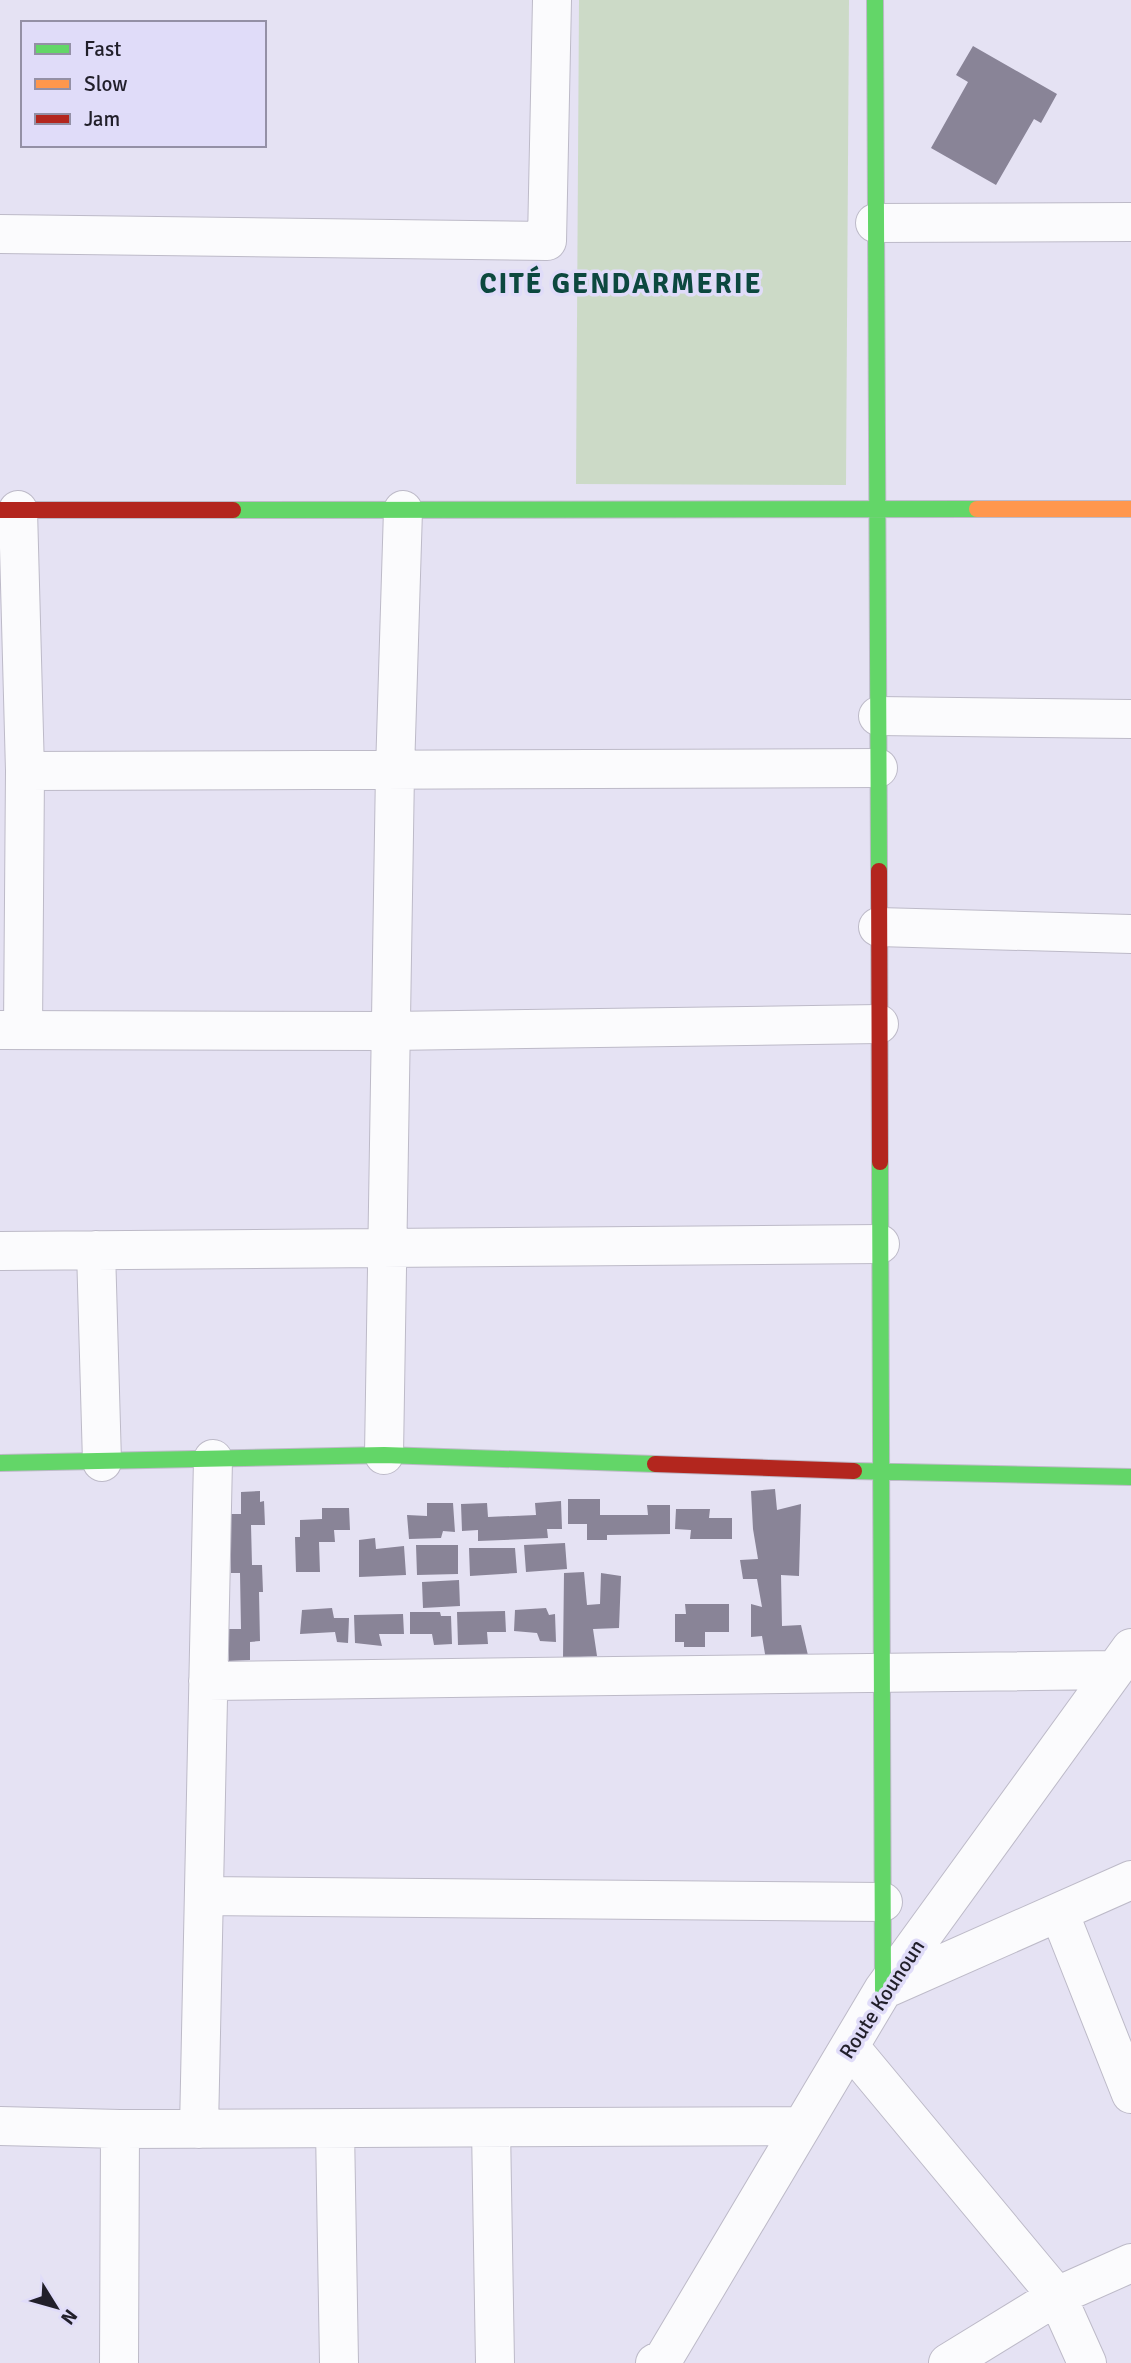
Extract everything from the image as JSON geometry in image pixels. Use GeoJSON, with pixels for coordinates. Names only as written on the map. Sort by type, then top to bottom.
{"type":"FeatureCollection","features":[{"type":"Feature","properties":{"kind":"street"},"geometry":{"type":"LineString","coordinates":[[0,234],[547,241],[552,0]]}},
{"type":"Feature","properties":{"kind":"street"},"geometry":{"type":"LineString","coordinates":[[875,0],[883,1990],[1131,1880]]}},
{"type":"Feature","properties":{"kind":"street"},"geometry":{"type":"LineString","coordinates":[[876,223],[1131,222]]}},
{"type":"Feature","properties":{"kind":"street"},"geometry":{"type":"LineString","coordinates":[[879,1024],[390,1031],[11,1030],[25,771],[9,510],[1131,509]]}},
{"type":"Feature","properties":{"kind":"street"},"geometry":{"type":"LineString","coordinates":[[384,1455],[395,771],[403,510]]}},
{"type":"Feature","properties":{"kind":"street"},"geometry":{"type":"LineString","coordinates":[[878,716],[1131,719]]}},
{"type":"Feature","properties":{"kind":"street"},"geometry":{"type":"LineString","coordinates":[[25,771],[878,768]]}},
{"type":"Feature","properties":{"kind":"street"},"geometry":{"type":"LineString","coordinates":[[878,927],[1131,934]]}},
{"type":"Feature","properties":{"kind":"street"},"geometry":{"type":"LineString","coordinates":[[0,1251],[880,1244]]}},
{"type":"Feature","properties":{"kind":"street"},"geometry":{"type":"LineString","coordinates":[[96,1250],[102,1462]]}},
{"type":"Feature","properties":{"kind":"street"},"geometry":{"type":"LineString","coordinates":[[0,1463],[384,1455],[881,1472],[1131,1476]]}},
{"type":"Feature","properties":{"kind":"street"},"geometry":{"type":"LineString","coordinates":[[199,2129],[213,1459]]}},
{"type":"Feature","properties":{"kind":"street"},"geometry":{"type":"LineString","coordinates":[[208,1682],[882,1673],[1123,1659]]}},
{"type":"Feature","properties":{"kind":"street","name":"Route Kounoun"},"geometry":{"type":"LineString","coordinates":[[655,2363],[664,2358],[883,1990],[1123,1659]]}},
{"type":"Feature","properties":{"kind":"street"},"geometry":{"type":"LineString","coordinates":[[204,1896],[883,1902]]}},
{"type":"Feature","properties":{"kind":"street"},"geometry":{"type":"LineString","coordinates":[[1059,1912],[1131,2094]]}},
{"type":"Feature","properties":{"kind":"street"},"geometry":{"type":"LineString","coordinates":[[850,2047],[1057,2296],[1087,2363]]}},
{"type":"Feature","properties":{"kind":"street"},"geometry":{"type":"LineString","coordinates":[[0,2126],[120,2129],[491,2129],[803,2126]]}},
{"type":"Feature","properties":{"kind":"street"},"geometry":{"type":"LineString","coordinates":[[120,2129],[120,2363]]}},
{"type":"Feature","properties":{"kind":"street"},"geometry":{"type":"LineString","coordinates":[[335,2129],[339,2363]]}},
{"type":"Feature","properties":{"kind":"street"},"geometry":{"type":"LineString","coordinates":[[491,2129],[495,2363]]}},
{"type":"Feature","properties":{"kind":"street"},"geometry":{"type":"LineString","coordinates":[[948,2363],[1057,2296],[1131,2263]]}},
{"type":"Feature","properties":{"kind":"green space"},"geometry":{"type":"Polygon","coordinates":[[[579,0],[849,0],[846,485],[576,484],[579,0]]]}},
{"type":"Feature","properties":{"kind":"building"},"geometry":{"type":"Polygon","coordinates":[[[973,46],[1057,94],[1041,123],[1034,119],[996,185],[931,148],[968,82],[956,75],[973,46]]]}},
{"type":"Feature","properties":{"kind":"building"},"geometry":{"type":"Polygon","coordinates":[[[775,1489],[777,1510],[801,1504],[799,1576],[781,1575],[782,1626],[801,1625],[810,1664],[766,1660],[762,1636],[751,1637],[751,1604],[762,1607],[757,1579],[743,1579],[740,1560],[758,1559],[751,1491],[775,1489]]]}},
{"type":"Feature","properties":{"kind":"building"},"geometry":{"type":"Polygon","coordinates":[[[260,1491],[260,1502],[264,1501],[265,1525],[251,1525],[252,1565],[262,1565],[263,1592],[259,1592],[260,1641],[250,1642],[250,1660],[229,1661],[229,1629],[241,1629],[240,1573],[231,1573],[230,1514],[241,1514],[241,1492],[260,1491]]]}},
{"type":"Feature","properties":{"kind":"building"},"geometry":{"type":"Polygon","coordinates":[[[568,1499],[600,1499],[600,1515],[648,1515],[647,1505],[670,1505],[670,1534],[607,1535],[607,1540],[587,1540],[587,1524],[568,1524],[568,1499]]]}},
{"type":"Feature","properties":{"kind":"building"},"geometry":{"type":"Polygon","coordinates":[[[561,1501],[562,1529],[547,1529],[548,1538],[478,1541],[478,1530],[462,1531],[461,1504],[487,1503],[488,1517],[536,1515],[535,1503],[561,1501]]]}},
{"type":"Feature","properties":{"kind":"building"},"geometry":{"type":"Polygon","coordinates":[[[427,1503],[453,1503],[455,1532],[443,1531],[441,1538],[409,1539],[407,1515],[427,1516],[427,1503]]]}},
{"type":"Feature","properties":{"kind":"building"},"geometry":{"type":"Polygon","coordinates":[[[322,1508],[349,1508],[350,1530],[334,1530],[335,1542],[319,1542],[320,1572],[296,1572],[295,1537],[300,1537],[300,1520],[322,1519],[322,1508]]]}},
{"type":"Feature","properties":{"kind":"building"},"geometry":{"type":"Polygon","coordinates":[[[676,1509],[710,1509],[709,1518],[732,1518],[732,1539],[690,1539],[691,1530],[675,1529],[676,1509]]]}},
{"type":"Feature","properties":{"kind":"building"},"geometry":{"type":"Polygon","coordinates":[[[375,1538],[376,1549],[404,1546],[406,1575],[359,1577],[359,1540],[375,1538]]]}},
{"type":"Feature","properties":{"kind":"building"},"geometry":{"type":"Polygon","coordinates":[[[565,1543],[567,1569],[526,1572],[524,1545],[565,1543]]]}},
{"type":"Feature","properties":{"kind":"building"},"geometry":{"type":"Polygon","coordinates":[[[416,1545],[458,1545],[458,1574],[417,1575],[416,1545]]]}},
{"type":"Feature","properties":{"kind":"building"},"geometry":{"type":"Polygon","coordinates":[[[469,1548],[515,1548],[517,1573],[470,1576],[469,1548]]]}},
{"type":"Feature","properties":{"kind":"building"},"geometry":{"type":"Polygon","coordinates":[[[584,1572],[587,1605],[600,1604],[601,1573],[621,1576],[619,1628],[593,1629],[597,1656],[563,1658],[564,1573],[584,1572]]]}},
{"type":"Feature","properties":{"kind":"building"},"geometry":{"type":"Polygon","coordinates":[[[459,1580],[460,1606],[423,1608],[422,1582],[459,1580]]]}},
{"type":"Feature","properties":{"kind":"building"},"geometry":{"type":"Polygon","coordinates":[[[685,1604],[729,1604],[729,1632],[705,1632],[705,1647],[684,1647],[684,1642],[675,1642],[675,1614],[686,1614],[685,1604]]]}},
{"type":"Feature","properties":{"kind":"building"},"geometry":{"type":"Polygon","coordinates":[[[332,1608],[334,1618],[349,1618],[348,1643],[337,1642],[335,1632],[300,1634],[302,1610],[332,1608]]]}},
{"type":"Feature","properties":{"kind":"building"},"geometry":{"type":"Polygon","coordinates":[[[546,1608],[549,1615],[555,1614],[556,1642],[540,1641],[537,1633],[514,1631],[515,1610],[546,1608]]]}},
{"type":"Feature","properties":{"kind":"building"},"geometry":{"type":"Polygon","coordinates":[[[505,1611],[506,1632],[487,1632],[488,1644],[458,1645],[457,1612],[505,1611]]]}},
{"type":"Feature","properties":{"kind":"building"},"geometry":{"type":"Polygon","coordinates":[[[410,1612],[440,1612],[441,1616],[451,1616],[452,1644],[434,1645],[432,1634],[410,1634],[410,1612]]]}},
{"type":"Feature","properties":{"kind":"building"},"geometry":{"type":"Polygon","coordinates":[[[403,1614],[404,1634],[379,1634],[382,1646],[355,1643],[354,1615],[403,1614]]]}},
{"type":"Feature","properties":{"kind":"traffic: fast"},"geometry":{"type":"LineString","coordinates":[[875,0],[879,871]]}},
{"type":"Feature","properties":{"kind":"traffic: fast"},"geometry":{"type":"LineString","coordinates":[[233,510],[977,509]]}},
{"type":"Feature","properties":{"kind":"traffic: fast"},"geometry":{"type":"LineString","coordinates":[[880,1162],[883,1990]]}},
{"type":"Feature","properties":{"kind":"traffic: fast"},"geometry":{"type":"LineString","coordinates":[[0,1463],[384,1455],[655,1464]]}},
{"type":"Feature","properties":{"kind":"traffic: fast"},"geometry":{"type":"LineString","coordinates":[[854,1471],[1131,1477]]}},
{"type":"Feature","properties":{"kind":"traffic: slow"},"geometry":{"type":"LineString","coordinates":[[977,509],[1131,509]]}},
{"type":"Feature","properties":{"kind":"traffic: jam"},"geometry":{"type":"LineString","coordinates":[[0,510],[233,510]]}},
{"type":"Feature","properties":{"kind":"traffic: jam"},"geometry":{"type":"LineString","coordinates":[[879,871],[880,1162]]}},
{"type":"Feature","properties":{"kind":"traffic: jam"},"geometry":{"type":"LineString","coordinates":[[655,1464],[854,1471]]}},
{"type":"Feature","properties":{"kind":"district","name":"CITÉ GENDARMERIE"},"geometry":{"type":"Point","coordinates":[621,283]}}]}
